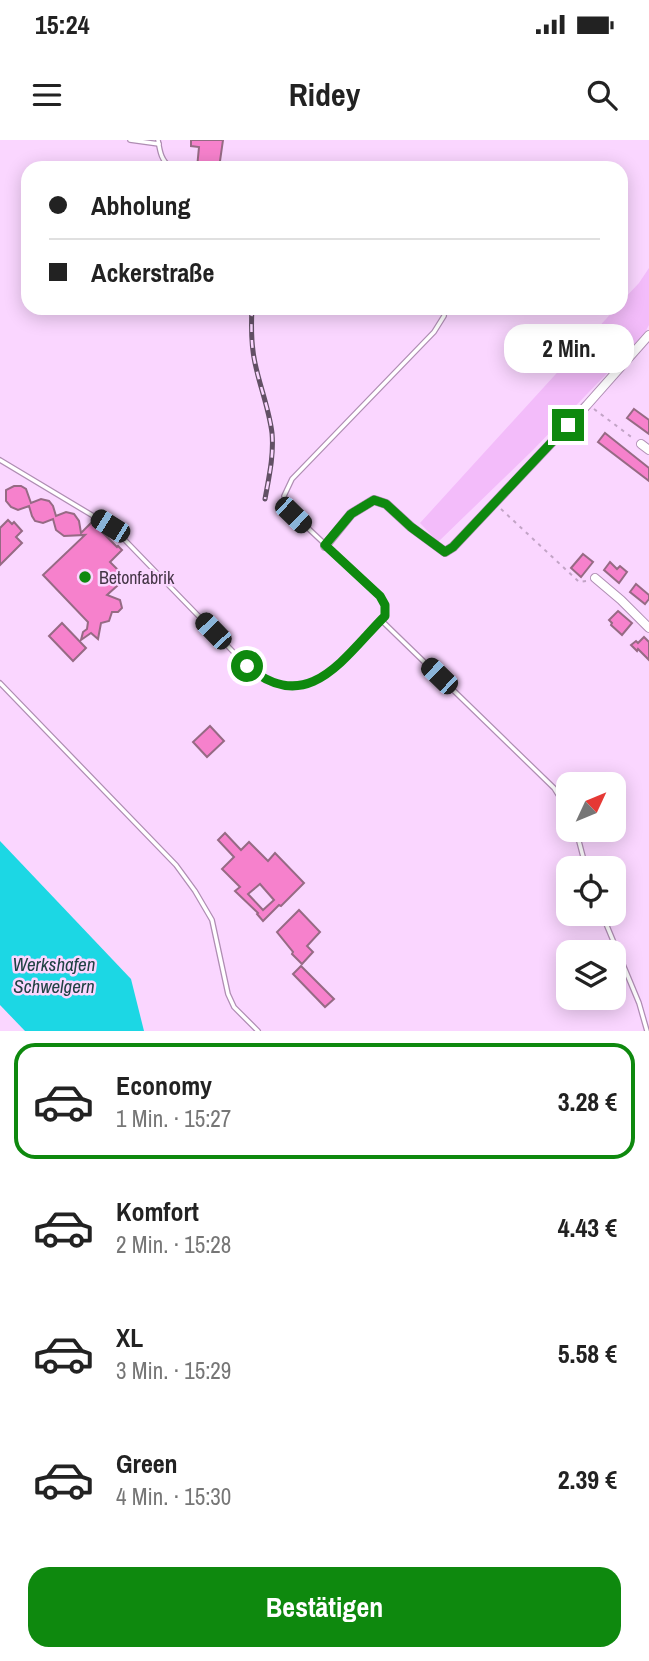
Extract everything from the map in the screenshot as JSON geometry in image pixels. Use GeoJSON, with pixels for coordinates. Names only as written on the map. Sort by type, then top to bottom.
{"type":"FeatureCollection","features":[{"type":"Feature","properties":{"kind":"street"},"geometry":{"type":"LineString","coordinates":[[325,545],[351,514],[374,500],[386,504],[445,552],[453,547],[649,335]]}},
{"type":"Feature","properties":{"kind":"street"},"geometry":{"type":"LineString","coordinates":[[641,444],[649,450]]}},
{"type":"Feature","properties":{"kind":"street"},"geometry":{"type":"LineString","coordinates":[[595,578],[649,628]]}},
{"type":"Feature","properties":{"kind":"lane"},"geometry":{"type":"LineString","coordinates":[[130,140],[158,142],[164,161]]}},
{"type":"Feature","properties":{"kind":"lane"},"geometry":{"type":"LineString","coordinates":[[0,460],[99,519],[119,534],[261,679],[283,686],[307,685],[329,674],[385,616],[385,605],[380,596],[293,515],[284,496],[292,479],[434,332],[444,315]]}},
{"type":"Feature","properties":{"kind":"lane"},"geometry":{"type":"LineString","coordinates":[[381,620],[556,791]]}},
{"type":"Feature","properties":{"kind":"lane"},"geometry":{"type":"LineString","coordinates":[[0,683],[176,865],[212,920],[228,994],[234,1007],[258,1031]]}},
{"type":"Feature","properties":{"kind":"lane"},"geometry":{"type":"LineString","coordinates":[[607,926],[639,1003],[647,1031]]}},
{"type":"Feature","properties":{"kind":"path"},"geometry":{"type":"LineString","coordinates":[[587,405],[641,444]]}},
{"type":"Feature","properties":{"kind":"path"},"geometry":{"type":"LineString","coordinates":[[500,509],[577,580],[595,578]]}},
{"type":"Feature","properties":{"kind":"shaded area"},"geometry":{"type":"Polygon","coordinates":[[[649,268],[649,325],[643,336],[533,450],[438,542],[420,523],[610,315],[628,315],[628,295],[649,268]]]}},
{"type":"Feature","properties":{"kind":"water","name":"Werkshafen Schwelgern"},"geometry":{"type":"Polygon","coordinates":[[[0,841],[131,979],[144,1031],[25,1031],[0,1005],[0,841]]]}},
{"type":"Feature","properties":{"kind":"building"},"geometry":{"type":"Polygon","coordinates":[[[191,140],[223,140],[220,161],[198,161],[199,147],[191,146],[191,140]]]}},
{"type":"Feature","properties":{"kind":"building"},"geometry":{"type":"Polygon","coordinates":[[[634,409],[649,420],[649,434],[627,418],[634,409]]]}},
{"type":"Feature","properties":{"kind":"building"},"geometry":{"type":"Polygon","coordinates":[[[605,433],[649,468],[649,481],[598,442],[605,433]]]}},
{"type":"Feature","properties":{"kind":"building"},"geometry":{"type":"Polygon","coordinates":[[[14,486],[26,489],[31,503],[41,499],[49,501],[56,516],[66,512],[74,514],[79,521],[81,533],[92,522],[122,550],[110,562],[126,578],[107,595],[120,600],[122,608],[118,612],[112,612],[109,621],[101,623],[98,639],[91,633],[81,640],[88,622],[43,575],[85,535],[64,536],[56,530],[53,519],[43,523],[35,521],[29,506],[18,510],[11,507],[6,501],[6,490],[14,486]]]}},
{"type":"Feature","properties":{"kind":"building"},"geometry":{"type":"Polygon","coordinates":[[[8,520],[12,524],[14,522],[22,531],[16,537],[22,543],[0,565],[0,528],[8,520]]]}},
{"type":"Feature","properties":{"kind":"building"},"geometry":{"type":"Polygon","coordinates":[[[583,554],[593,562],[581,577],[571,568],[583,554]]]}},
{"type":"Feature","properties":{"kind":"building"},"geometry":{"type":"Polygon","coordinates":[[[610,562],[617,569],[620,566],[627,572],[619,583],[604,570],[610,562]]]}},
{"type":"Feature","properties":{"kind":"building"},"geometry":{"type":"Polygon","coordinates":[[[636,584],[649,595],[645,604],[630,592],[636,584]]]}},
{"type":"Feature","properties":{"kind":"building"},"geometry":{"type":"Polygon","coordinates":[[[618,611],[632,623],[622,635],[609,620],[618,611]]]}},
{"type":"Feature","properties":{"kind":"building"},"geometry":{"type":"Polygon","coordinates":[[[62,623],[86,648],[73,661],[49,636],[62,623]]]}},
{"type":"Feature","properties":{"kind":"building"},"geometry":{"type":"Polygon","coordinates":[[[644,637],[649,642],[649,660],[631,645],[644,637]]]}},
{"type":"Feature","properties":{"kind":"building"},"geometry":{"type":"Polygon","coordinates":[[[210,726],[224,741],[207,757],[193,742],[210,726]]]}},
{"type":"Feature","properties":{"kind":"building"},"geometry":{"type":"Polygon","coordinates":[[[225,833],[241,850],[249,842],[268,861],[275,853],[304,883],[263,921],[235,891],[240,887],[222,869],[234,857],[218,840],[225,833]],[[260,884],[248,894],[263,910],[274,900],[260,884]]]}},
{"type":"Feature","properties":{"kind":"building"},"geometry":{"type":"Polygon","coordinates":[[[299,910],[320,932],[307,946],[313,952],[302,964],[277,932],[299,910]]]}},
{"type":"Feature","properties":{"kind":"building"},"geometry":{"type":"Polygon","coordinates":[[[301,966],[334,999],[325,1007],[293,974],[301,966]]]}},
{"type":"Feature","properties":{"kind":"railway"},"geometry":{"type":"LineString","coordinates":[[252,315],[254,356],[272,433],[272,458],[265,499]]}},
{"type":"Feature","properties":{"kind":"place","name":"Betonfabrik"},"geometry":{"type":"Point","coordinates":[85,577]}},
{"type":"Feature","properties":{"kind":"route"},"geometry":{"type":"LineString","coordinates":[[247,666],[261,679],[283,686],[307,685],[329,674],[385,616],[385,605],[380,596],[325,545],[351,514],[374,500],[386,504],[445,552],[453,547],[568,425]]}}]}
